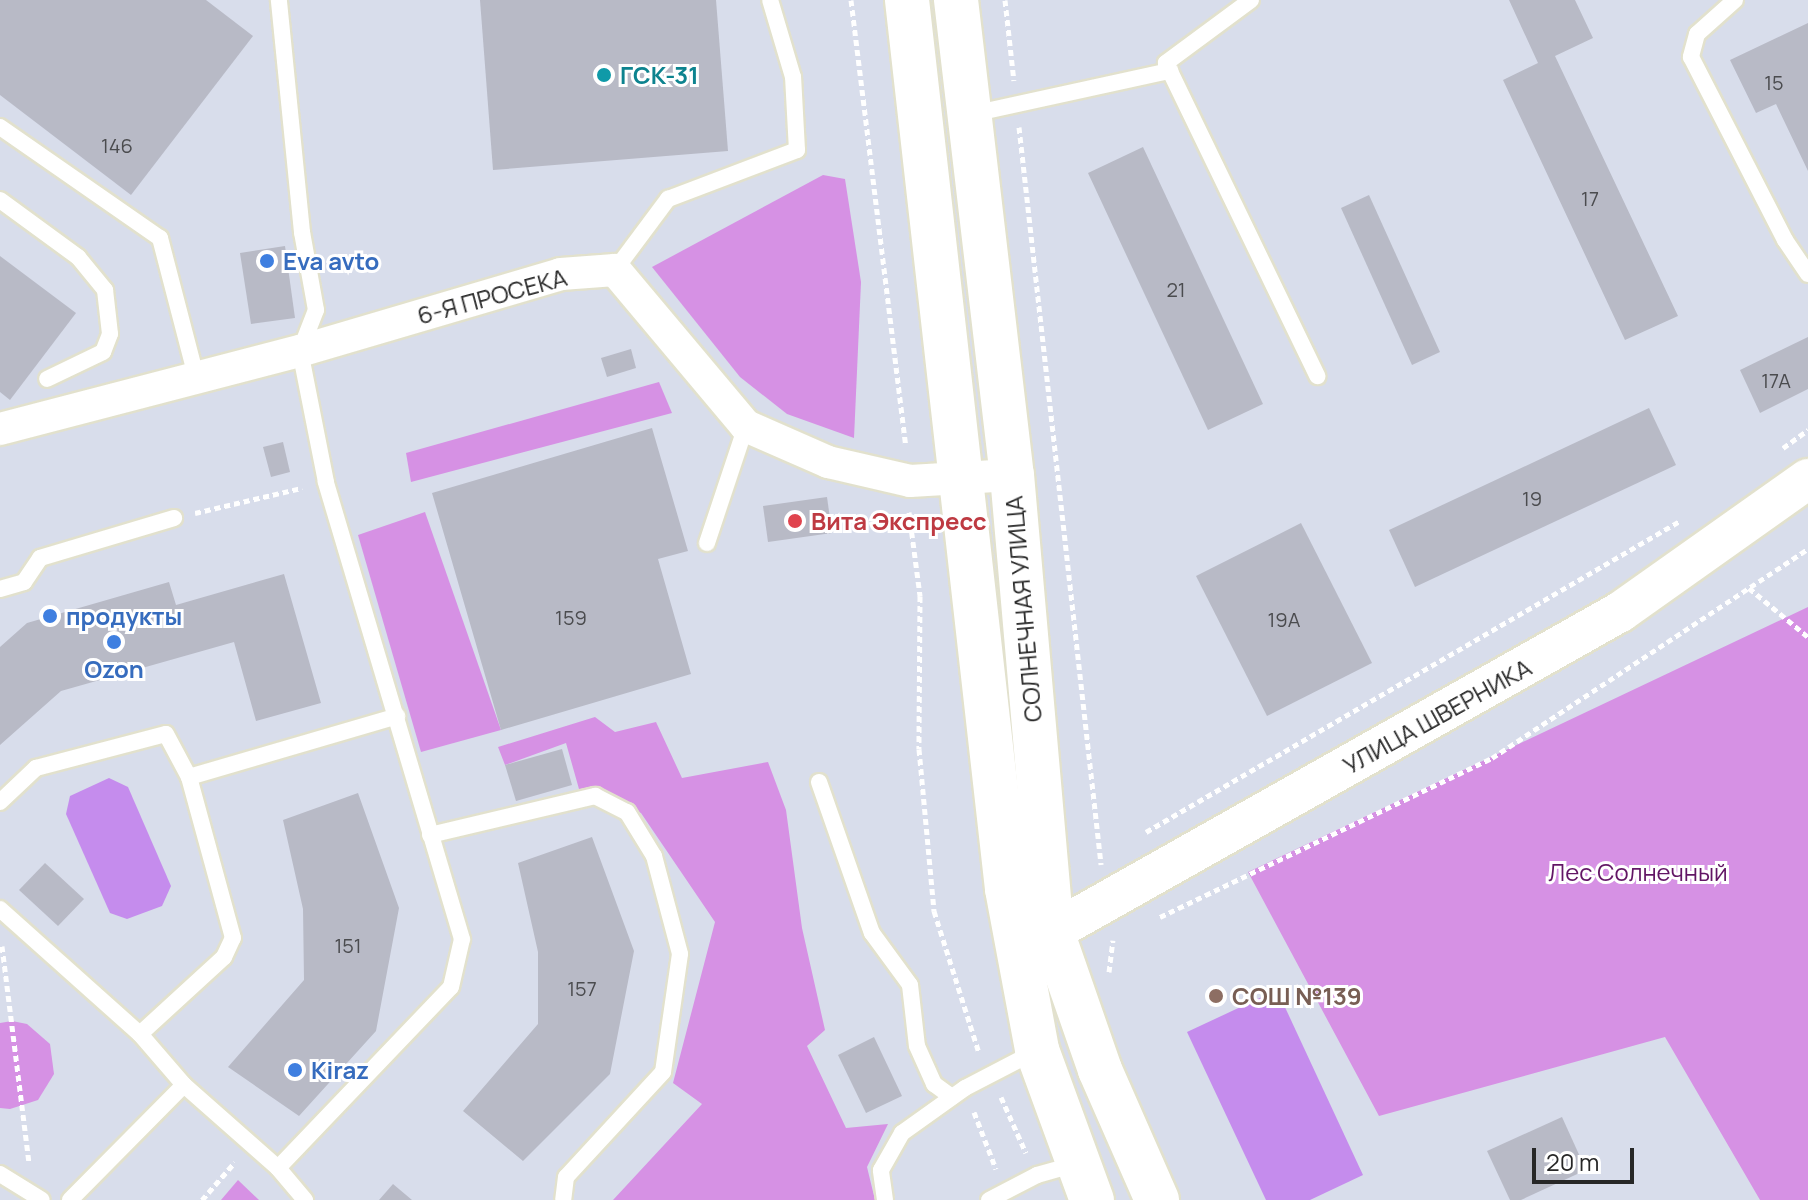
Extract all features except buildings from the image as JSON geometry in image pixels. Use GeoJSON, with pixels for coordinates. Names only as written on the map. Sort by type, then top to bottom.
{"type":"FeatureCollection","features":[{"type":"Feature","properties":{"kind":"main road","name":"СОЛНЕЧНАЯ УЛИЦА"},"geometry":{"type":"LineString","coordinates":[[907,0],[957,477],[1007,889],[1037,1050],[1069,1180]]}},
{"type":"Feature","properties":{"kind":"main road","name":"СОЛНЕЧНАЯ УЛИЦА"},"geometry":{"type":"LineString","coordinates":[[956,0],[1012,475],[1052,932],[1100,1070],[1157,1200]]}},
{"type":"Feature","properties":{"kind":"street","name":"6-Я ПРОСЕКА"},"geometry":{"type":"LineString","coordinates":[[0,429],[300,351],[561,274],[615,270]]}},
{"type":"Feature","properties":{"kind":"street"},"geometry":{"type":"LineString","coordinates":[[615,270],[746,426],[828,462],[910,481],[1012,475]]}},
{"type":"Feature","properties":{"kind":"street","name":"УЛИЦА ШВЕРНИКА"},"geometry":{"type":"LineString","coordinates":[[1052,932],[1113,919],[1620,612],[1808,479]]}},
{"type":"Feature","properties":{"kind":"lane"},"geometry":{"type":"LineString","coordinates":[[278,1168],[451,987],[462,939],[326,482],[300,351],[316,310],[302,232],[279,0]]}},
{"type":"Feature","properties":{"kind":"lane"},"geometry":{"type":"LineString","coordinates":[[615,270],[668,199],[797,150],[793,77],[770,0]]}},
{"type":"Feature","properties":{"kind":"lane"},"geometry":{"type":"LineString","coordinates":[[1251,0],[1166,63],[1317,376]]}},
{"type":"Feature","properties":{"kind":"lane"},"geometry":{"type":"LineString","coordinates":[[1735,0],[1697,34],[1691,57],[1785,240],[1808,274]]}},
{"type":"Feature","properties":{"kind":"lane"},"geometry":{"type":"LineString","coordinates":[[970,115],[1170,71]]}},
{"type":"Feature","properties":{"kind":"lane"},"geometry":{"type":"LineString","coordinates":[[0,127],[160,238],[196,376]]}},
{"type":"Feature","properties":{"kind":"lane"},"geometry":{"type":"LineString","coordinates":[[0,200],[78,257],[105,290],[110,334],[103,352],[47,379]]}},
{"type":"Feature","properties":{"kind":"lane"},"geometry":{"type":"LineString","coordinates":[[707,543],[746,426]]}},
{"type":"Feature","properties":{"kind":"lane"},"geometry":{"type":"LineString","coordinates":[[0,589],[24,582],[40,558],[174,518]]}},
{"type":"Feature","properties":{"kind":"lane"},"geometry":{"type":"LineString","coordinates":[[189,777],[397,716]]}},
{"type":"Feature","properties":{"kind":"lane"},"geometry":{"type":"LineString","coordinates":[[0,802],[36,768],[166,734],[189,777],[233,938],[224,957],[140,1034]]}},
{"type":"Feature","properties":{"kind":"lane"},"geometry":{"type":"LineString","coordinates":[[819,782],[872,933],[910,985],[917,1046],[934,1084],[958,1093]]}},
{"type":"Feature","properties":{"kind":"lane"},"geometry":{"type":"LineString","coordinates":[[430,835],[595,796],[627,812],[654,856],[680,954],[663,1072],[566,1177],[563,1200]]}},
{"type":"Feature","properties":{"kind":"lane"},"geometry":{"type":"LineString","coordinates":[[0,909],[140,1034],[184,1085],[249,1147],[278,1168],[305,1200]]}},
{"type":"Feature","properties":{"kind":"lane"},"geometry":{"type":"LineString","coordinates":[[885,1200],[881,1170],[902,1133],[958,1093],[1037,1050]]}},
{"type":"Feature","properties":{"kind":"lane"},"geometry":{"type":"LineString","coordinates":[[70,1200],[184,1085]]}},
{"type":"Feature","properties":{"kind":"lane"},"geometry":{"type":"LineString","coordinates":[[0,1174],[38,1197]]}},
{"type":"Feature","properties":{"kind":"lane"},"geometry":{"type":"LineString","coordinates":[[996,1196],[1069,1180]]}},
{"type":"Feature","properties":{"kind":"path"},"geometry":{"type":"LineString","coordinates":[[851,0],[910,481],[909,536],[920,596],[919,749],[934,911],[981,1057],[991,1077],[1069,1180]]}},
{"type":"Feature","properties":{"kind":"path"},"geometry":{"type":"LineString","coordinates":[[1005,0],[1102,859],[1113,919]]}},
{"type":"Feature","properties":{"kind":"path"},"geometry":{"type":"LineString","coordinates":[[1770,457],[1808,430]]}},
{"type":"Feature","properties":{"kind":"path"},"geometry":{"type":"LineString","coordinates":[[174,518],[326,482]]}},
{"type":"Feature","properties":{"kind":"path"},"geometry":{"type":"LineString","coordinates":[[1142,835],[1694,511]]}},
{"type":"Feature","properties":{"kind":"path"},"geometry":{"type":"LineString","coordinates":[[1155,919],[1492,758],[1808,549]]}},
{"type":"Feature","properties":{"kind":"path"},"geometry":{"type":"LineString","coordinates":[[1749,588],[1808,637]]}},
{"type":"Feature","properties":{"kind":"path"},"geometry":{"type":"LineString","coordinates":[[1102,859],[1115,851]]}},
{"type":"Feature","properties":{"kind":"path"},"geometry":{"type":"LineString","coordinates":[[0,933],[38,1197]]}},
{"type":"Feature","properties":{"kind":"path"},"geometry":{"type":"LineString","coordinates":[[981,1057],[957,1066],[958,1093],[996,1196]]}},
{"type":"Feature","properties":{"kind":"path"},"geometry":{"type":"LineString","coordinates":[[202,1200],[249,1147]]}},
{"type":"Feature","properties":{"kind":"green space"},"geometry":{"type":"Polygon","coordinates":[[[823,175],[845,179],[861,282],[854,438],[787,414],[740,377],[652,267],[823,175]]]}},
{"type":"Feature","properties":{"kind":"green space"},"geometry":{"type":"Polygon","coordinates":[[[659,382],[672,413],[411,482],[406,453],[659,382]]]}},
{"type":"Feature","properties":{"kind":"green space"},"geometry":{"type":"Polygon","coordinates":[[[425,512],[501,730],[421,752],[358,535],[425,512]]]}},
{"type":"Feature","properties":{"kind":"green space","name":"Лес Солнечный"},"geometry":{"type":"Polygon","coordinates":[[[1808,607],[1808,1200],[1760,1200],[1665,1037],[1379,1116],[1248,872],[1808,607]]]}},
{"type":"Feature","properties":{"kind":"green space"},"geometry":{"type":"Polygon","coordinates":[[[595,717],[615,732],[656,722],[682,778],[768,762],[786,810],[802,928],[825,1030],[807,1046],[846,1128],[888,1124],[867,1167],[875,1200],[613,1200],[702,1104],[673,1083],[715,922],[641,813],[579,789],[566,743],[505,765],[498,747],[595,717]]]}},
{"type":"Feature","properties":{"kind":"green space"},"geometry":{"type":"Polygon","coordinates":[[[12,1021],[27,1024],[50,1044],[54,1074],[38,1100],[10,1109],[0,1108],[0,1023],[12,1021]]]}},
{"type":"Feature","properties":{"kind":"green space"},"geometry":{"type":"Polygon","coordinates":[[[238,1180],[259,1200],[221,1200],[238,1180]]]}},
{"type":"Feature","properties":{"kind":"shaded area"},"geometry":{"type":"Polygon","coordinates":[[[109,778],[128,787],[171,886],[162,906],[127,919],[110,913],[66,814],[70,796],[109,778]]]}},
{"type":"Feature","properties":{"kind":"shaded area"},"geometry":{"type":"Polygon","coordinates":[[[1277,990],[1363,1175],[1310,1200],[1266,1200],[1187,1032],[1277,990]]]}},
{"type":"Feature","properties":{"kind":"place","name":"ГСК-31"},"geometry":{"type":"Point","coordinates":[604,75]}},
{"type":"Feature","properties":{"kind":"place","name":"Eva avto"},"geometry":{"type":"Point","coordinates":[267,261]}},
{"type":"Feature","properties":{"kind":"place","name":"Вита Экспресс"},"geometry":{"type":"Point","coordinates":[795,521]}},
{"type":"Feature","properties":{"kind":"place","name":"продукты"},"geometry":{"type":"Point","coordinates":[50,616]}},
{"type":"Feature","properties":{"kind":"place","name":"Ozon"},"geometry":{"type":"Point","coordinates":[114,642]}},
{"type":"Feature","properties":{"kind":"place","name":"СОШ №139"},"geometry":{"type":"Point","coordinates":[1216,996]}},
{"type":"Feature","properties":{"kind":"place","name":"Kiraz"},"geometry":{"type":"Point","coordinates":[295,1070]}}]}
